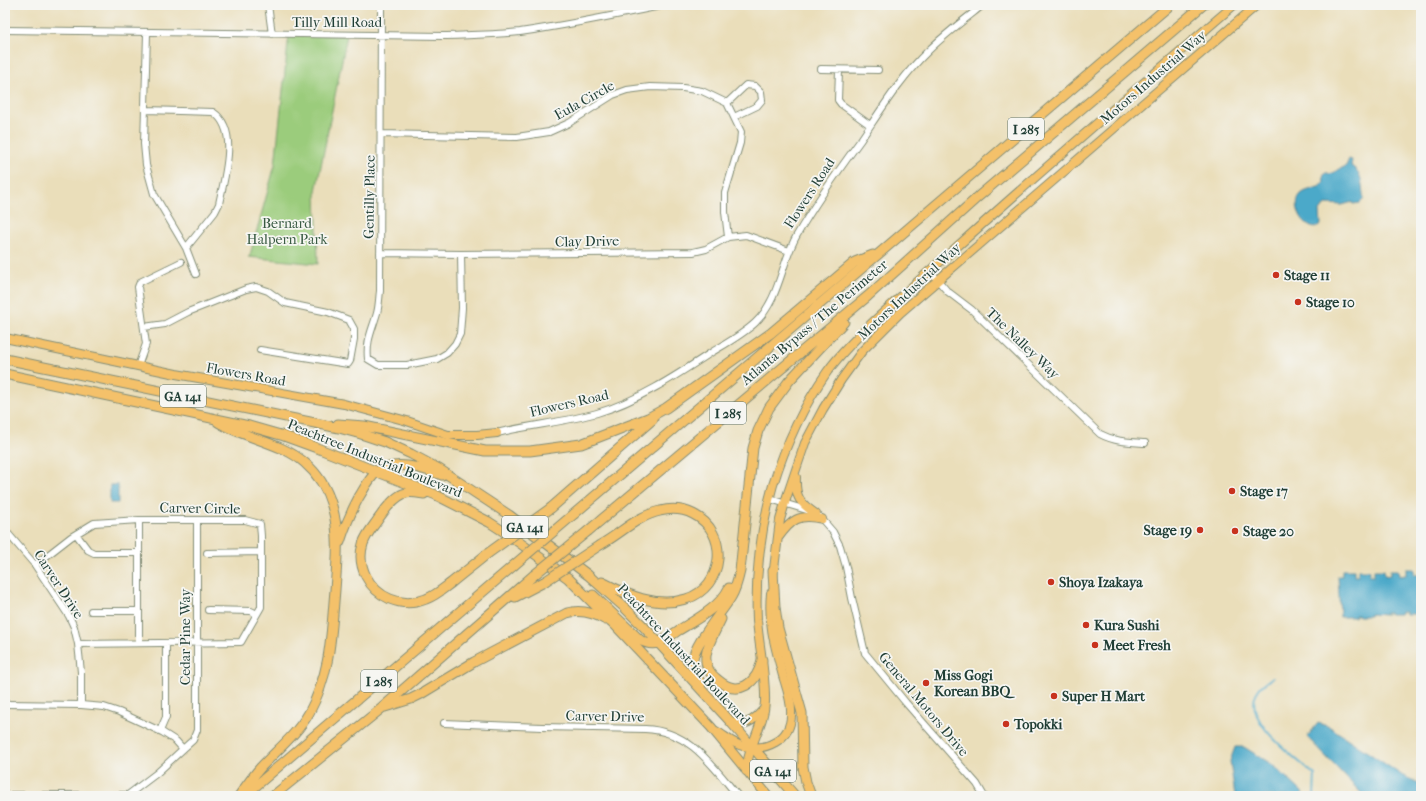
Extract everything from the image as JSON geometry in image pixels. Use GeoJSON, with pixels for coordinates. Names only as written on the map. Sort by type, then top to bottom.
{"type":"FeatureCollection","features":[{"type":"Feature","properties":{"kind":"highway","name":"Atlanta Bypass / The Perimeter"},"geometry":{"type":"LineString","coordinates":[[244,796],[719,392],[880,252],[1170,5]]}},
{"type":"Feature","properties":{"kind":"highway","name":"Atlanta Bypass / The Perimeter"},"geometry":{"type":"LineString","coordinates":[[273,796],[382,708],[534,575],[868,296],[979,196],[1203,5]]}},
{"type":"Feature","properties":{"kind":"highway"},"geometry":{"type":"LineString","coordinates":[[436,495],[413,492],[402,494],[382,514],[367,535],[362,550],[364,573],[370,584],[384,596],[394,601],[402,603],[417,602],[437,593],[487,554],[551,508],[666,408],[771,333],[855,262],[880,252]]}},
{"type":"Feature","properties":{"kind":"highway"},"geometry":{"type":"LineString","coordinates":[[762,660],[759,670],[751,681],[737,688],[730,688],[724,686],[714,677],[707,668],[706,658],[707,650],[737,583],[740,571],[753,448],[758,431],[769,408],[789,381],[868,296]]}},
{"type":"Feature","properties":{"kind":"highway","name":"Peachtree Industrial Boulevard"},"geometry":{"type":"LineString","coordinates":[[5,359],[361,434],[385,442],[424,461],[460,482],[510,515],[588,575],[624,607],[729,720],[795,796]]}},
{"type":"Feature","properties":{"kind":"highway","name":"Peachtree Industrial Boulevard"},"geometry":{"type":"LineString","coordinates":[[5,374],[249,426],[284,436],[436,495],[496,526],[568,578],[615,625],[711,728],[768,796]]}},
{"type":"Feature","properties":{"kind":"highway"},"geometry":{"type":"LineString","coordinates":[[304,421],[364,426],[485,451],[530,451],[581,444],[648,418],[666,408]]}},
{"type":"Feature","properties":{"kind":"highway"},"geometry":{"type":"LineString","coordinates":[[211,418],[231,430],[283,449],[298,457],[311,469],[324,486],[332,506],[338,547],[330,652],[322,685],[299,727],[261,767],[239,796]]}},
{"type":"Feature","properties":{"kind":"highway"},"geometry":{"type":"LineString","coordinates":[[338,547],[354,505],[371,478],[377,472],[393,466],[406,466],[434,472],[460,482]]}},
{"type":"Feature","properties":{"kind":"highway"},"geometry":{"type":"LineString","coordinates":[[500,605],[544,582],[634,522],[660,510],[680,510],[697,516],[703,520],[711,531],[719,550],[718,564],[711,581],[703,590],[686,599],[672,602],[656,601],[630,596],[588,575]]}},
{"type":"Feature","properties":{"kind":"highway"},"geometry":{"type":"LineString","coordinates":[[568,578],[592,594],[640,640],[647,643],[658,643],[709,611],[726,595],[735,576],[742,549]]}},
{"type":"Feature","properties":{"kind":"highway"},"geometry":{"type":"LineString","coordinates":[[773,571],[778,628],[802,713],[803,767],[811,796]]}},
{"type":"Feature","properties":{"kind":"highway"},"geometry":{"type":"LineString","coordinates":[[708,698],[695,674],[692,660],[699,644],[731,597]]}},
{"type":"Feature","properties":{"kind":"highway"},"geometry":{"type":"LineString","coordinates":[[382,708],[411,699],[421,694],[474,662],[567,612],[588,612],[615,625]]}},
{"type":"Feature","properties":{"kind":"main road","name":"Motors Industrial Way"},"geometry":{"type":"LineString","coordinates":[[746,771],[751,747],[764,708],[765,692],[758,620],[757,587],[760,551],[766,516],[773,485],[788,444],[810,399],[828,371],[860,334],[1048,166],[1234,5]]}},
{"type":"Feature","properties":{"kind":"main road","name":"Motors Industrial Way"},"geometry":{"type":"LineString","coordinates":[[711,728],[737,744],[751,747],[769,746],[775,743],[787,730],[790,723],[792,715],[791,703],[770,622],[773,571],[780,520],[805,443],[823,409],[855,360],[900,313],[937,280],[1257,5]]}},
{"type":"Feature","properties":{"kind":"main road","name":"Flowers Road"},"geometry":{"type":"LineString","coordinates":[[5,338],[198,379],[344,404],[448,435],[497,434]]}},
{"type":"Feature","properties":{"kind":"main road"},"geometry":{"type":"LineString","coordinates":[[796,468],[795,490],[805,506],[819,516]]}},
{"type":"Feature","properties":{"kind":"main road"},"geometry":{"type":"LineString","coordinates":[[778,539],[794,520],[811,516],[819,516]]}},
{"type":"Feature","properties":{"kind":"main road"},"geometry":{"type":"LineString","coordinates":[[729,720],[735,724],[742,725],[748,723],[758,716],[764,708]]}},
{"type":"Feature","properties":{"kind":"street"},"geometry":{"type":"LineString","coordinates":[[268,5],[272,34]]}},
{"type":"Feature","properties":{"kind":"street","name":"Gentilly Place"},"geometry":{"type":"LineString","coordinates":[[381,5],[380,291],[377,313],[369,334],[366,348],[368,359],[378,366],[407,365],[437,359],[447,353],[455,344],[460,334],[462,308],[461,254]]}},
{"type":"Feature","properties":{"kind":"street","name":"Tilly Mill Road"},"geometry":{"type":"LineString","coordinates":[[5,30],[148,33],[481,35],[519,32],[620,15],[665,5]]}},
{"type":"Feature","properties":{"kind":"street","name":"Flowers Road"},"geometry":{"type":"LineString","coordinates":[[497,434],[517,428],[546,424],[609,409],[634,398],[679,374],[740,335],[759,318],[769,305],[775,294],[789,252],[804,224],[904,77],[953,28],[983,5]]}},
{"type":"Feature","properties":{"kind":"street"},"geometry":{"type":"LineString","coordinates":[[148,33],[144,144],[146,166],[154,194],[186,248],[196,274]]}},
{"type":"Feature","properties":{"kind":"street"},"geometry":{"type":"LineString","coordinates":[[821,69],[878,70]]}},
{"type":"Feature","properties":{"kind":"street"},"geometry":{"type":"LineString","coordinates":[[839,70],[838,100],[841,104],[870,125]]}},
{"type":"Feature","properties":{"kind":"street"},"geometry":{"type":"LineString","coordinates":[[728,237],[725,212],[725,193],[740,143],[741,132],[727,103],[746,86],[755,86],[761,92],[762,100],[757,106],[734,116]]}},
{"type":"Feature","properties":{"kind":"street","name":"Eula Circle"},"geometry":{"type":"LineString","coordinates":[[381,134],[517,137],[549,132],[569,123],[613,95],[627,90],[650,87],[683,88],[702,91],[727,103]]}},
{"type":"Feature","properties":{"kind":"street"},"geometry":{"type":"LineString","coordinates":[[146,110],[213,112],[219,116],[226,128],[229,150],[219,204],[215,212],[186,248]]}},
{"type":"Feature","properties":{"kind":"street","name":"Clay Drive"},"geometry":{"type":"LineString","coordinates":[[380,253],[461,254],[693,252],[706,249],[728,237],[746,235],[789,252]]}},
{"type":"Feature","properties":{"kind":"street"},"geometry":{"type":"LineString","coordinates":[[138,366],[146,344],[138,288],[140,282],[181,262]]}},
{"type":"Feature","properties":{"kind":"street","name":"The Nalley Way"},"geometry":{"type":"LineString","coordinates":[[930,271],[948,291],[972,310],[1100,434],[1109,439],[1123,442],[1145,443]]}},
{"type":"Feature","properties":{"kind":"street"},"geometry":{"type":"LineString","coordinates":[[144,327],[165,324],[188,312],[246,289],[256,287],[268,291],[285,303],[337,315],[348,320],[354,329],[354,339],[350,361],[348,364],[260,350]]}},
{"type":"Feature","properties":{"kind":"street"},"geometry":{"type":"LineString","coordinates":[[770,499],[819,516]]}},
{"type":"Feature","properties":{"kind":"street","name":"General Motors Drive"},"geometry":{"type":"LineString","coordinates":[[819,516],[833,532],[840,546],[865,653],[977,784],[984,796]]}},
{"type":"Feature","properties":{"kind":"street"},"geometry":{"type":"LineString","coordinates":[[139,520],[139,643]]}},
{"type":"Feature","properties":{"kind":"street","name":"Carver Circle"},"geometry":{"type":"LineString","coordinates":[[35,564],[76,534],[94,523],[139,520],[245,520],[260,524],[262,536],[261,607],[241,642],[78,644]]}},
{"type":"Feature","properties":{"kind":"street","name":"Cedar Pine Way"},"geometry":{"type":"LineString","coordinates":[[5,795],[128,795],[156,773],[193,740],[197,730],[197,520]]}},
{"type":"Feature","properties":{"kind":"street","name":"Carver Drive"},"geometry":{"type":"LineString","coordinates":[[5,530],[35,564],[69,616],[78,644],[81,672],[81,705]]}},
{"type":"Feature","properties":{"kind":"street"},"geometry":{"type":"LineString","coordinates":[[76,534],[88,550],[94,553],[139,553]]}},
{"type":"Feature","properties":{"kind":"street"},"geometry":{"type":"LineString","coordinates":[[208,553],[261,552]]}},
{"type":"Feature","properties":{"kind":"street"},"geometry":{"type":"LineString","coordinates":[[91,610],[139,611]]}},
{"type":"Feature","properties":{"kind":"street"},"geometry":{"type":"LineString","coordinates":[[208,610],[251,611],[257,614]]}},
{"type":"Feature","properties":{"kind":"street"},"geometry":{"type":"LineString","coordinates":[[160,731],[164,723],[166,712],[166,643]]}},
{"type":"Feature","properties":{"kind":"street"},"geometry":{"type":"LineString","coordinates":[[5,704],[81,705],[104,707],[119,712],[160,731],[176,741],[183,749]]}},
{"type":"Feature","properties":{"kind":"street","name":"Carver Drive"},"geometry":{"type":"LineString","coordinates":[[444,723],[662,730],[682,739],[697,749],[738,796]]}},
{"type":"Feature","properties":{"kind":"green space","name":"Bernard Halpern Park"},"geometry":{"type":"Polygon","coordinates":[[[289,34],[347,35],[316,191],[318,264],[248,257],[250,255],[275,165],[289,34]]]}},
{"type":"Feature","properties":{"kind":"water"},"geometry":{"type":"Polygon","coordinates":[[[1349,159],[1352,160],[1351,166],[1360,176],[1364,199],[1360,203],[1353,204],[1353,202],[1342,205],[1326,204],[1320,211],[1321,225],[1316,227],[1306,223],[1297,206],[1298,199],[1301,194],[1322,185],[1324,182],[1323,176],[1327,172],[1328,174],[1332,173],[1346,166],[1349,159]]]}},
{"type":"Feature","properties":{"kind":"water"},"geometry":{"type":"Polygon","coordinates":[[[110,485],[118,485],[118,503],[110,503],[110,485]]]}},
{"type":"Feature","properties":{"kind":"water"},"geometry":{"type":"Polygon","coordinates":[[[1406,569],[1414,569],[1414,575],[1420,575],[1421,569],[1421,612],[1417,612],[1417,614],[1406,614],[1406,612],[1401,612],[1400,614],[1386,613],[1386,615],[1370,614],[1370,616],[1355,615],[1355,617],[1340,617],[1338,576],[1342,576],[1342,570],[1354,570],[1354,576],[1358,576],[1358,570],[1369,570],[1369,576],[1374,576],[1374,570],[1384,570],[1385,576],[1390,575],[1390,570],[1398,570],[1399,576],[1406,575],[1406,569]]]}},
{"type":"Feature","properties":{"kind":"water"},"geometry":{"type":"Polygon","coordinates":[[[1318,723],[1330,727],[1403,776],[1421,784],[1421,796],[1364,796],[1307,737],[1318,723]]]}},
{"type":"Feature","properties":{"kind":"water"},"geometry":{"type":"Polygon","coordinates":[[[1235,747],[1244,747],[1273,765],[1302,792],[1303,796],[1235,796],[1230,761],[1235,747]]]}},
{"type":"Feature","properties":{"kind":"waterway"},"geometry":{"type":"LineString","coordinates":[[1273,677],[1259,689],[1254,700],[1256,712],[1262,724],[1283,748],[1315,775],[1314,796]]}},
{"type":"Feature","properties":{"kind":"place","name":"Stage 11"},"geometry":{"type":"Point","coordinates":[1276,275]}},
{"type":"Feature","properties":{"kind":"place","name":"Stage 10"},"geometry":{"type":"Point","coordinates":[1298,302]}},
{"type":"Feature","properties":{"kind":"place","name":"Stage 17"},"geometry":{"type":"Point","coordinates":[1232,491]}},
{"type":"Feature","properties":{"kind":"place","name":"Stage 19"},"geometry":{"type":"Point","coordinates":[1200,530]}},
{"type":"Feature","properties":{"kind":"place","name":"Stage 20"},"geometry":{"type":"Point","coordinates":[1235,531]}},
{"type":"Feature","properties":{"kind":"place","name":"Shoya Izakaya"},"geometry":{"type":"Point","coordinates":[1051,582]}},
{"type":"Feature","properties":{"kind":"place","name":"Kura Sushi"},"geometry":{"type":"Point","coordinates":[1086,625]}},
{"type":"Feature","properties":{"kind":"place","name":"Meet Fresh"},"geometry":{"type":"Point","coordinates":[1095,645]}},
{"type":"Feature","properties":{"kind":"place","name":"Miss Gogi Korean BBQ"},"geometry":{"type":"Point","coordinates":[926,683]}},
{"type":"Feature","properties":{"kind":"place","name":"Super H Mart"},"geometry":{"type":"Point","coordinates":[1054,696]}},
{"type":"Feature","properties":{"kind":"place","name":"Topokki"},"geometry":{"type":"Point","coordinates":[1006,724]}}]}
